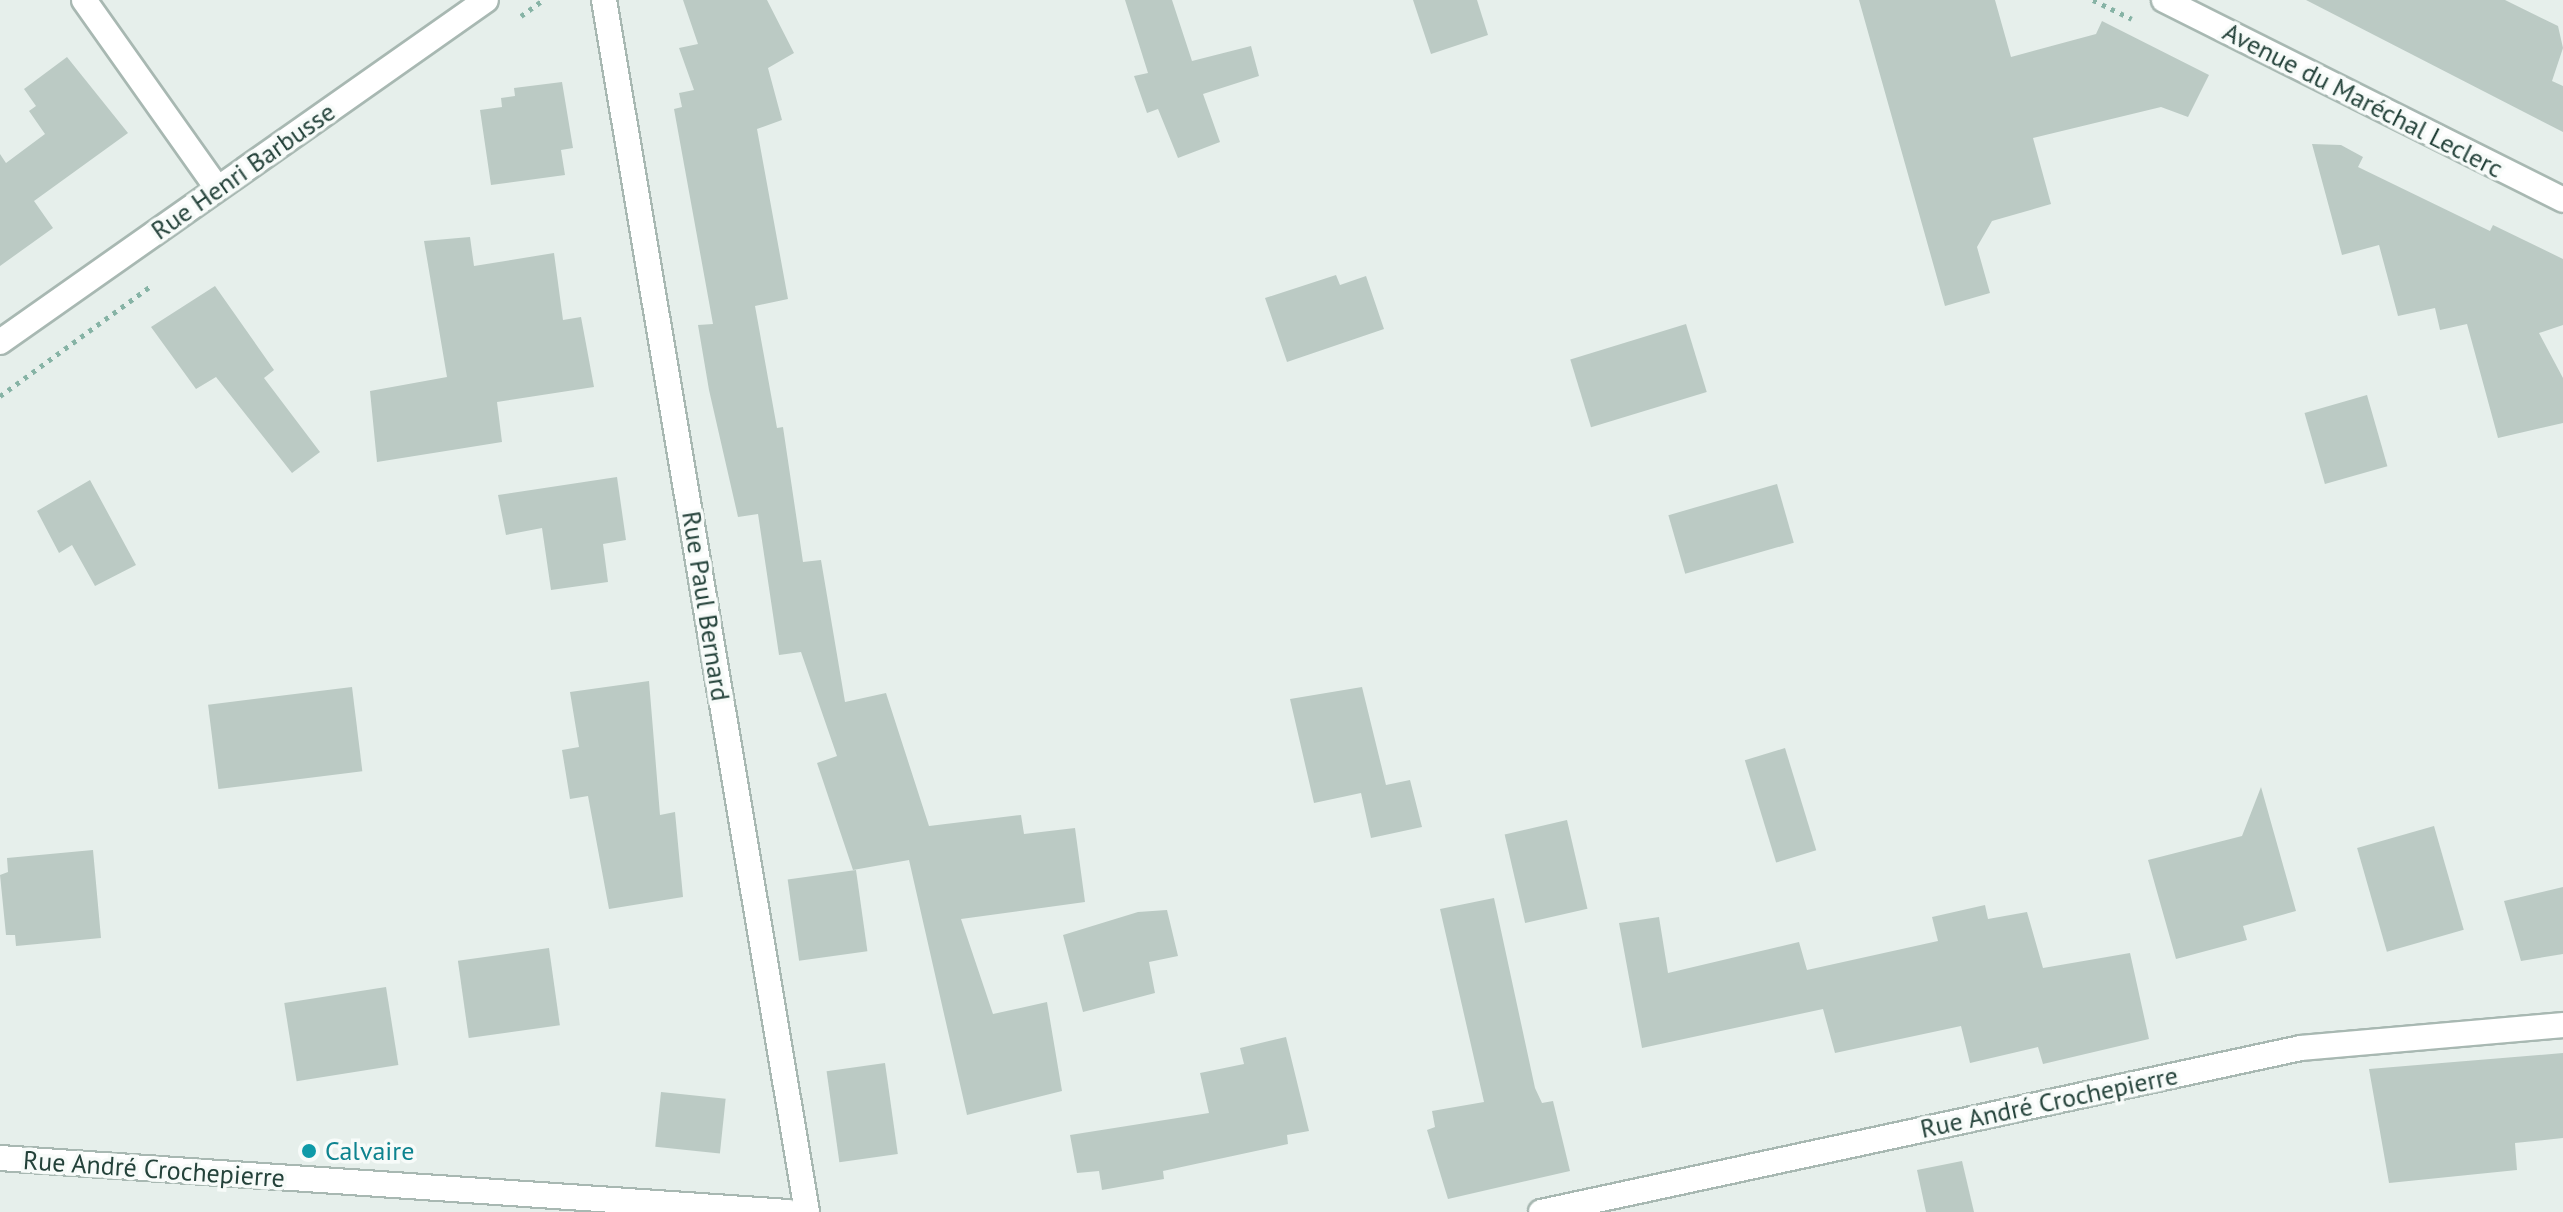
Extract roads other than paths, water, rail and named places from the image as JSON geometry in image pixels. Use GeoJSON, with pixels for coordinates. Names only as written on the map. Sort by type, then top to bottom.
{"type":"FeatureCollection","features":[{"type":"Feature","properties":{"kind":"street"},"geometry":{"type":"LineString","coordinates":[[84,0],[217,188]]}},
{"type":"Feature","properties":{"kind":"street","name":"Rue Henri Barbusse"},"geometry":{"type":"LineString","coordinates":[[0,342],[486,0]]}},
{"type":"Feature","properties":{"kind":"street","name":"Rue Paul Bernard"},"geometry":{"type":"LineString","coordinates":[[604,0],[807,1212]]}},
{"type":"Feature","properties":{"kind":"street","name":"Avenue du Maréchal Leclerc"},"geometry":{"type":"LineString","coordinates":[[2164,0],[2563,200]]}},
{"type":"Feature","properties":{"kind":"street","name":"Rue André Crochepierre"},"geometry":{"type":"LineString","coordinates":[[1541,1212],[2301,1048],[2563,1025]]}},
{"type":"Feature","properties":{"kind":"street","name":"Rue André Crochepierre"},"geometry":{"type":"LineString","coordinates":[[0,1158],[788,1212]]}},
{"type":"Feature","properties":{"kind":"place","name":"Calvaire"},"geometry":{"type":"Point","coordinates":[309,1151]}}]}
